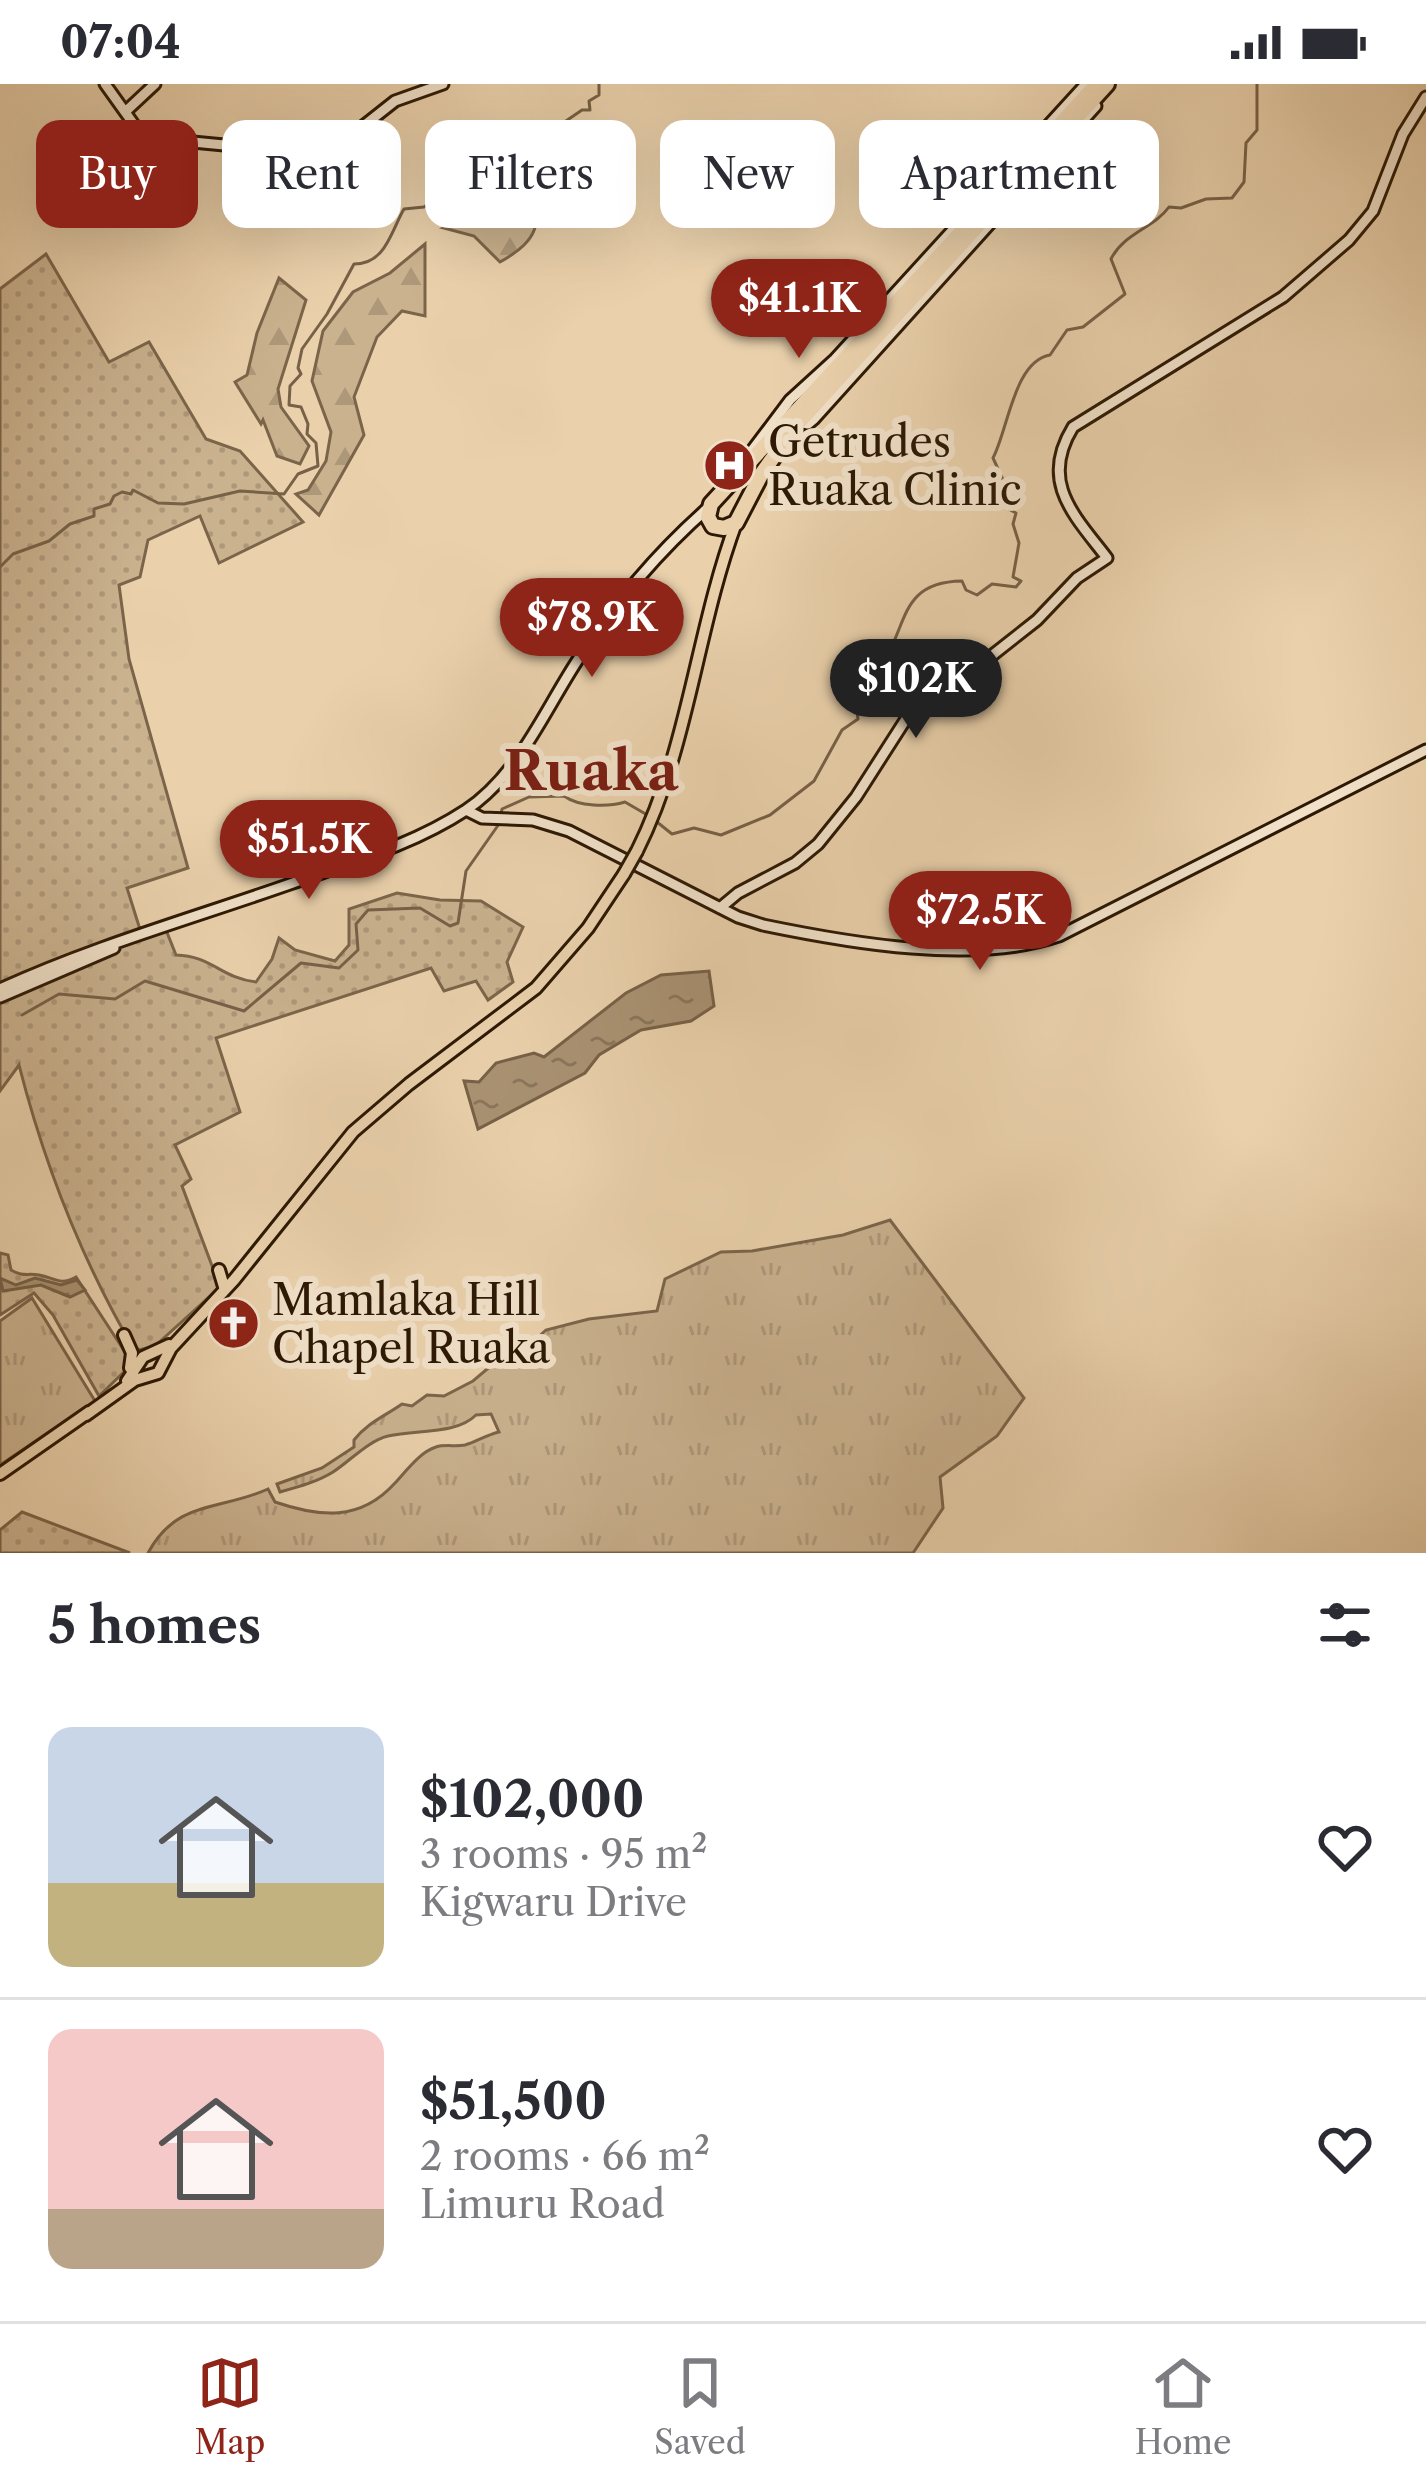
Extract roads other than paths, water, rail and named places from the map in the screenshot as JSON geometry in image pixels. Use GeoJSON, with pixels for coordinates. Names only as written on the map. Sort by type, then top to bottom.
{"type":"FeatureCollection","features":[{"type":"Feature","properties":{"kind":"highway"},"geometry":{"type":"LineString","coordinates":[[1097,84],[709,507],[707,517],[716,527],[736,523],[796,426],[1111,84]]}},
{"type":"Feature","properties":{"kind":"highway"},"geometry":{"type":"LineString","coordinates":[[728,488],[741,491],[746,500]]}},
{"type":"Feature","properties":{"kind":"main road"},"geometry":{"type":"LineString","coordinates":[[105,84],[151,138],[224,145],[287,162],[333,150],[395,101],[443,84]]}},
{"type":"Feature","properties":{"kind":"main road"},"geometry":{"type":"LineString","coordinates":[[125,112],[155,84]]}},
{"type":"Feature","properties":{"kind":"main road"},"geometry":{"type":"LineString","coordinates":[[728,488],[790,400],[835,359],[1086,84]]}},
{"type":"Feature","properties":{"kind":"main road"},"geometry":{"type":"LineString","coordinates":[[721,908],[738,893],[795,863],[819,842],[856,797],[913,709],[957,683],[1037,620],[1077,578],[1107,558],[1076,518],[1059,485],[1060,463],[1073,427],[1282,297],[1348,240],[1373,212],[1403,134],[1426,97]]}},
{"type":"Feature","properties":{"kind":"main road"},"geometry":{"type":"LineString","coordinates":[[484,814],[482,796],[527,743],[613,610],[709,507]]}},
{"type":"Feature","properties":{"kind":"main road"},"geometry":{"type":"LineString","coordinates":[[157,1360],[242,1271],[353,1132],[536,988],[588,928],[637,851],[679,747],[707,608],[736,523]]}},
{"type":"Feature","properties":{"kind":"main road"},"geometry":{"type":"LineString","coordinates":[[689,526],[716,527],[724,538],[724,551]]}},
{"type":"Feature","properties":{"kind":"main road"},"geometry":{"type":"LineString","coordinates":[[1,994],[128,940],[484,814],[540,822],[586,838],[763,925],[853,940],[963,950],[1026,946],[1066,932],[1426,750]]}},
{"type":"Feature","properties":{"kind":"main road"},"geometry":{"type":"LineString","coordinates":[[1,994],[87,950],[128,940]]}},
{"type":"Feature","properties":{"kind":"main road"},"geometry":{"type":"LineString","coordinates":[[225,1290],[221,1271],[242,1271]]}},
{"type":"Feature","properties":{"kind":"main road"},"geometry":{"type":"LineString","coordinates":[[114,1390],[133,1360],[124,1335]]}},
{"type":"Feature","properties":{"kind":"main road"},"geometry":{"type":"LineString","coordinates":[[0,1474],[135,1380],[143,1371],[143,1357],[157,1360]]}},
{"type":"Feature","properties":{"kind":"main road"},"geometry":{"type":"LineString","coordinates":[[86,1415],[143,1371],[158,1373],[157,1360]]}},
{"type":"Feature","properties":{"kind":"water"},"geometry":{"type":"Polygon","coordinates":[[[709,971],[714,1006],[691,1021],[641,1030],[599,1055],[585,1073],[478,1129],[464,1081],[479,1082],[496,1063],[534,1053],[544,1057],[626,993],[661,975],[709,971]]]}},
{"type":"Feature","properties":{"kind":"water"},"geometry":{"type":"Polygon","coordinates":[[[0,1278],[16,1285],[35,1278],[61,1285],[77,1280],[85,1290],[70,1297],[41,1285],[3,1291],[0,1278]]]}},
{"type":"Feature","properties":{"kind":"waterway"},"geometry":{"type":"LineString","coordinates":[[0,567],[13,554],[94,516],[94,509],[110,504],[122,492],[133,490],[158,503],[184,504],[240,491],[284,494],[298,474],[318,466],[316,443],[307,434],[301,407],[289,405],[290,386],[301,374],[302,349],[354,264],[365,263],[380,252],[404,209],[431,202],[453,204],[467,197],[488,169],[482,158],[488,157],[494,145],[523,144],[527,136],[546,133],[555,122],[590,110],[589,101],[599,95],[599,84]]}},
{"type":"Feature","properties":{"kind":"waterway"},"geometry":{"type":"LineString","coordinates":[[657,822],[672,834],[694,828],[721,835],[770,815],[814,781],[842,730],[858,719],[857,712],[844,703],[851,691],[887,670],[883,663],[916,597],[942,583],[962,581],[966,590],[977,595],[992,584],[1016,587],[1021,581],[1013,577],[1019,543],[1013,524],[1016,513],[999,504],[1005,484],[993,458],[1020,383],[1038,360],[1050,355],[1067,330],[1083,327],[1125,294],[1111,259],[1123,243],[1169,207],[1232,198],[1244,182],[1246,143],[1257,130],[1257,84]]}},
{"type":"Feature","properties":{"kind":"waterway"},"geometry":{"type":"LineString","coordinates":[[22,1015],[59,994],[115,999],[145,981],[244,1011],[301,963],[339,968],[358,950],[356,924],[368,910],[420,908],[450,926],[458,923],[466,871],[499,824],[502,809],[529,797],[564,796],[594,805],[625,802],[649,816]]}},
{"type":"Feature","properties":{"kind":"place","name":"Getrudes Ruaka Clinic"},"geometry":{"type":"Point","coordinates":[729,466]}},
{"type":"Feature","properties":{"kind":"place","name":"Mamlaka Hill Chapel Ruaka"},"geometry":{"type":"Point","coordinates":[233,1324]}},
{"type":"Feature","properties":{"kind":"district","name":"Ruaka"},"geometry":{"type":"Point","coordinates":[591,771]}}]}
